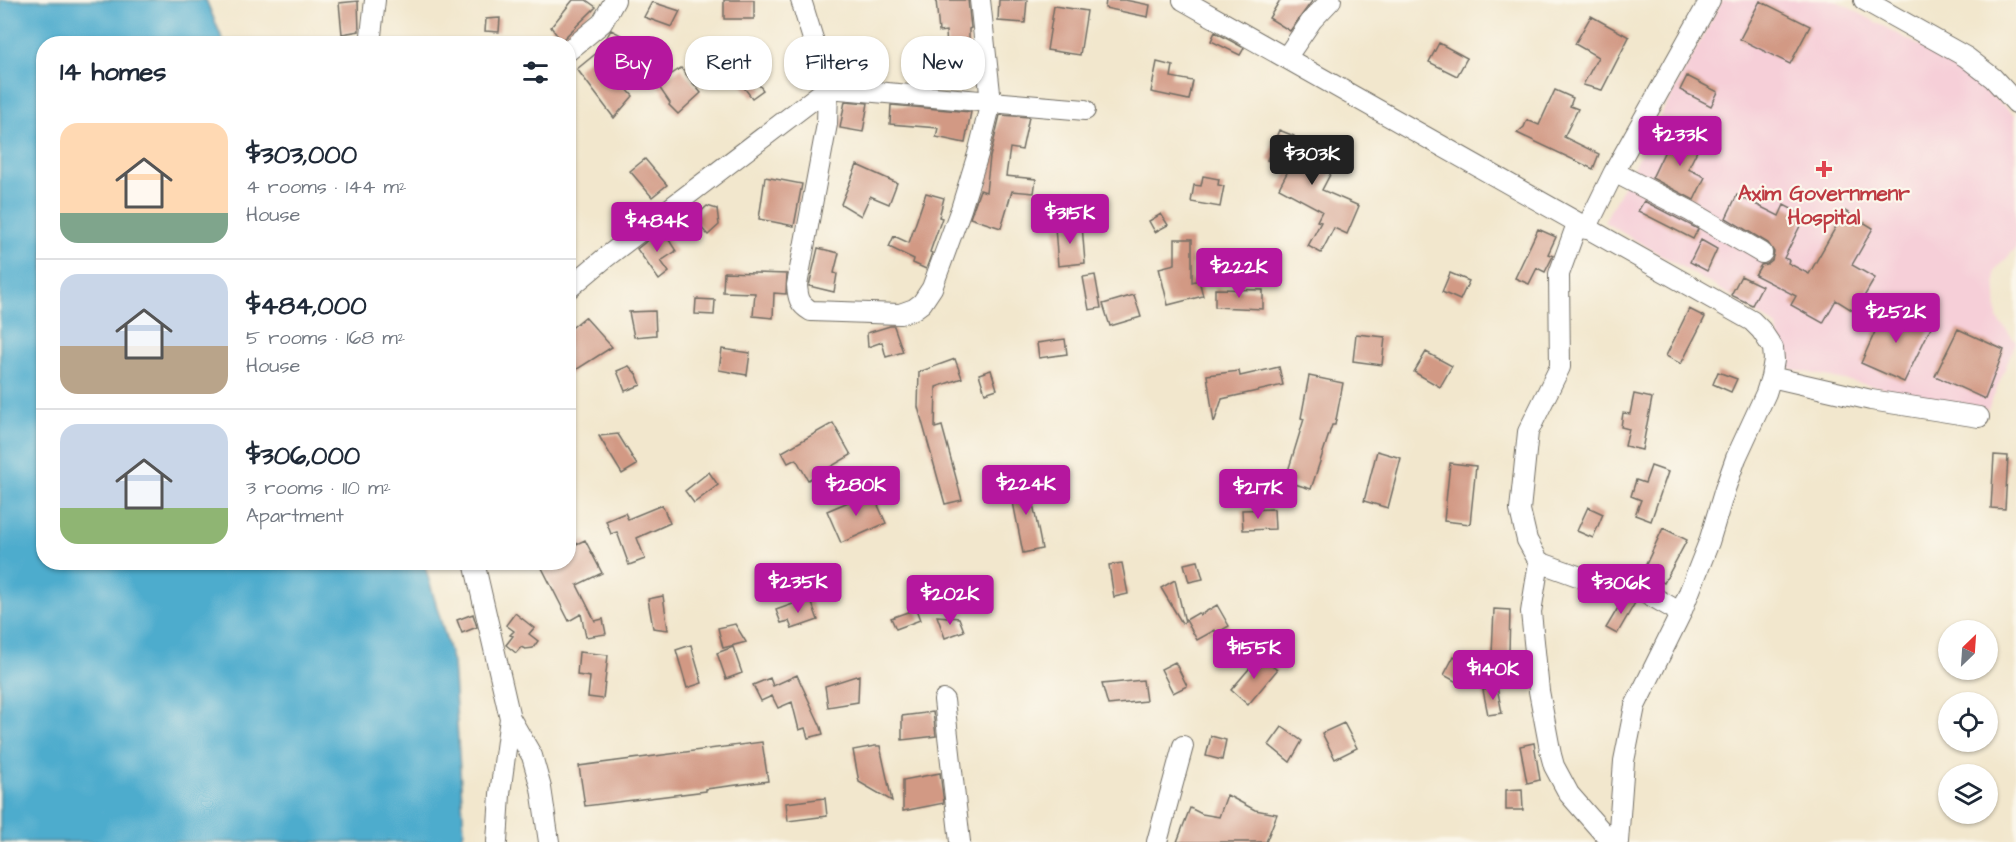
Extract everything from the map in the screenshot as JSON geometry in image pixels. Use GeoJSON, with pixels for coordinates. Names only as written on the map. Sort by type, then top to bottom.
{"type":"FeatureCollection","features":[{"type":"Feature","properties":{"kind":"street"},"geometry":{"type":"LineString","coordinates":[[371,36],[375,0]]}},
{"type":"Feature","properties":{"kind":"street"},"geometry":{"type":"LineString","coordinates":[[576,44],[602,23],[615,0]]}},
{"type":"Feature","properties":{"kind":"street"},"geometry":{"type":"LineString","coordinates":[[801,0],[812,36]]}},
{"type":"Feature","properties":{"kind":"street"},"geometry":{"type":"LineString","coordinates":[[828,90],[827,124],[797,285],[799,300],[804,307],[811,310],[900,314],[922,303],[932,288],[961,208],[991,102],[980,0]]}},
{"type":"Feature","properties":{"kind":"street"},"geometry":{"type":"LineString","coordinates":[[1183,0],[1752,321],[1773,348],[1774,360],[1766,393],[1732,469],[1709,542],[1681,613],[1635,706],[1624,761],[1618,842]]}},
{"type":"Feature","properties":{"kind":"street"},"geometry":{"type":"LineString","coordinates":[[1286,58],[1312,20],[1331,0]]}},
{"type":"Feature","properties":{"kind":"street"},"geometry":{"type":"LineString","coordinates":[[1611,842],[1569,794],[1554,766],[1551,755],[1539,691],[1530,612],[1539,562],[1527,540],[1520,510],[1525,442],[1532,421],[1560,367],[1559,274],[1582,226],[1710,0]]}},
{"type":"Feature","properties":{"kind":"street"},"geometry":{"type":"LineString","coordinates":[[1864,0],[1966,57],[1993,78],[2016,104]]}},
{"type":"Feature","properties":{"kind":"street"},"geometry":{"type":"LineString","coordinates":[[576,282],[825,90]]}},
{"type":"Feature","properties":{"kind":"street"},"geometry":{"type":"LineString","coordinates":[[851,90],[1085,110]]}},
{"type":"Feature","properties":{"kind":"street"},"geometry":{"type":"LineString","coordinates":[[1614,172],[1690,211],[1762,253]]}},
{"type":"Feature","properties":{"kind":"street"},"geometry":{"type":"LineString","coordinates":[[1771,377],[1871,400],[1979,417]]}},
{"type":"Feature","properties":{"kind":"street"},"geometry":{"type":"LineString","coordinates":[[1539,562],[1597,583],[1631,584],[1681,613]]}},
{"type":"Feature","properties":{"kind":"street"},"geometry":{"type":"LineString","coordinates":[[476,570],[510,717],[532,756],[541,788],[549,842]]}},
{"type":"Feature","properties":{"kind":"street"},"geometry":{"type":"LineString","coordinates":[[944,700],[960,842]]}},
{"type":"Feature","properties":{"kind":"street"},"geometry":{"type":"LineString","coordinates":[[497,842],[500,794],[510,717]]}},
{"type":"Feature","properties":{"kind":"street"},"geometry":{"type":"LineString","coordinates":[[1157,842],[1183,746]]}},
{"type":"Feature","properties":{"kind":"shaded area","name":"Axim Governmenr Hospital"},"geometry":{"type":"Polygon","coordinates":[[[1722,0],[1835,0],[1950,62],[2015,115],[2016,248],[1995,271],[1997,318],[2016,342],[1988,410],[1782,367],[1777,327],[1730,295],[1604,222],[1722,0]]]}},
{"type":"Feature","properties":{"kind":"water"},"geometry":{"type":"Polygon","coordinates":[[[0,0],[206,0],[221,36],[36,36],[36,570],[426,570],[453,663],[464,831],[461,842],[0,842],[0,0]]]}},
{"type":"Feature","properties":{"kind":"building"},"geometry":{"type":"Polygon","coordinates":[[[573,0],[586,0],[596,7],[566,36],[557,36],[551,27],[573,0]]]}},
{"type":"Feature","properties":{"kind":"building"},"geometry":{"type":"Polygon","coordinates":[[[724,0],[754,0],[754,19],[724,19],[724,0]]]}},
{"type":"Feature","properties":{"kind":"building"},"geometry":{"type":"Polygon","coordinates":[[[936,0],[968,0],[971,28],[969,36],[946,36],[946,31],[939,32],[936,0]]]}},
{"type":"Feature","properties":{"kind":"building"},"geometry":{"type":"Polygon","coordinates":[[[999,0],[1027,0],[1025,23],[998,21],[999,0]]]}},
{"type":"Feature","properties":{"kind":"building"},"geometry":{"type":"Polygon","coordinates":[[[1106,0],[1125,0],[1150,5],[1148,17],[1105,8],[1106,0]]]}},
{"type":"Feature","properties":{"kind":"building"},"geometry":{"type":"Polygon","coordinates":[[[1280,0],[1313,0],[1290,31],[1269,18],[1280,0]]]}},
{"type":"Feature","properties":{"kind":"building"},"geometry":{"type":"Polygon","coordinates":[[[358,1],[359,31],[342,34],[339,3],[358,1]]]}},
{"type":"Feature","properties":{"kind":"building"},"geometry":{"type":"Polygon","coordinates":[[[1760,1],[1810,26],[1790,64],[1740,39],[1760,1]]]}},
{"type":"Feature","properties":{"kind":"building"},"geometry":{"type":"Polygon","coordinates":[[[652,2],[680,11],[672,27],[644,17],[652,2]]]}},
{"type":"Feature","properties":{"kind":"building"},"geometry":{"type":"Polygon","coordinates":[[[1054,6],[1087,11],[1080,55],[1047,50],[1054,6]]]}},
{"type":"Feature","properties":{"kind":"building"},"geometry":{"type":"Polygon","coordinates":[[[1591,16],[1629,37],[1602,90],[1583,85],[1598,57],[1575,44],[1591,16]]]}},
{"type":"Feature","properties":{"kind":"building"},"geometry":{"type":"Polygon","coordinates":[[[500,18],[499,32],[485,31],[486,19],[500,18]]]}},
{"type":"Feature","properties":{"kind":"building"},"geometry":{"type":"Polygon","coordinates":[[[611,30],[623,36],[608,36],[611,30]]]}},
{"type":"Feature","properties":{"kind":"building"},"geometry":{"type":"Polygon","coordinates":[[[1215,32],[1244,48],[1240,55],[1211,41],[1215,32]]]}},
{"type":"Feature","properties":{"kind":"building"},"geometry":{"type":"Polygon","coordinates":[[[1439,43],[1467,58],[1457,76],[1429,62],[1439,43]]]}},
{"type":"Feature","properties":{"kind":"building"},"geometry":{"type":"Polygon","coordinates":[[[594,55],[594,90],[628,90],[633,96],[614,118],[577,69],[594,55]]]}},
{"type":"Feature","properties":{"kind":"building"},"geometry":{"type":"Polygon","coordinates":[[[1157,62],[1173,66],[1171,77],[1193,81],[1189,100],[1151,92],[1157,62]]]}},
{"type":"Feature","properties":{"kind":"building"},"geometry":{"type":"Polygon","coordinates":[[[681,68],[685,73],[685,90],[699,90],[701,93],[678,114],[669,105],[670,103],[661,90],[673,90],[673,73],[681,68]]]}},
{"type":"Feature","properties":{"kind":"building"},"geometry":{"type":"Polygon","coordinates":[[[1687,76],[1718,92],[1711,106],[1680,90],[1687,76]]]}},
{"type":"Feature","properties":{"kind":"building"},"geometry":{"type":"Polygon","coordinates":[[[746,90],[763,90],[752,98],[746,90]]]}},
{"type":"Feature","properties":{"kind":"building"},"geometry":{"type":"Polygon","coordinates":[[[1555,90],[1573,98],[1570,106],[1578,109],[1564,137],[1599,154],[1593,169],[1517,133],[1524,127],[1527,120],[1539,125],[1555,90]]]}},
{"type":"Feature","properties":{"kind":"building"},"geometry":{"type":"Polygon","coordinates":[[[845,101],[868,103],[863,132],[840,128],[845,101]]]}},
{"type":"Feature","properties":{"kind":"building"},"geometry":{"type":"Polygon","coordinates":[[[891,105],[971,112],[965,143],[936,137],[938,128],[890,124],[891,105]]]}},
{"type":"Feature","properties":{"kind":"building"},"geometry":{"type":"Polygon","coordinates":[[[1000,115],[1029,117],[1022,150],[1010,148],[1006,176],[1036,179],[1034,193],[1012,191],[1001,228],[970,218],[980,190],[986,192],[990,157],[1000,115]]]}},
{"type":"Feature","properties":{"kind":"building"},"geometry":{"type":"Polygon","coordinates":[[[1279,130],[1294,136],[1293,140],[1336,163],[1322,190],[1359,206],[1347,234],[1334,228],[1321,253],[1308,246],[1321,222],[1317,221],[1322,211],[1279,188],[1289,169],[1267,160],[1279,130]]]}},
{"type":"Feature","properties":{"kind":"building"},"geometry":{"type":"Polygon","coordinates":[[[1681,132],[1695,139],[1692,144],[1699,147],[1688,169],[1705,177],[1694,200],[1652,178],[1673,134],[1679,137],[1681,132]]]}},
{"type":"Feature","properties":{"kind":"building"},"geometry":{"type":"Polygon","coordinates":[[[645,159],[667,185],[652,197],[630,171],[645,159]]]}},
{"type":"Feature","properties":{"kind":"building"},"geometry":{"type":"Polygon","coordinates":[[[857,165],[897,183],[889,204],[870,196],[861,216],[841,204],[857,165]]]}},
{"type":"Feature","properties":{"kind":"building"},"geometry":{"type":"Polygon","coordinates":[[[1203,176],[1219,179],[1218,185],[1224,186],[1220,207],[1191,202],[1194,185],[1201,186],[1203,176]]]}},
{"type":"Feature","properties":{"kind":"building"},"geometry":{"type":"Polygon","coordinates":[[[765,177],[802,184],[794,226],[759,219],[765,177]]]}},
{"type":"Feature","properties":{"kind":"building"},"geometry":{"type":"Polygon","coordinates":[[[926,193],[944,198],[939,217],[942,218],[926,269],[913,263],[914,259],[889,247],[894,236],[909,243],[926,193]]]}},
{"type":"Feature","properties":{"kind":"building"},"geometry":{"type":"Polygon","coordinates":[[[1737,195],[1779,216],[1784,205],[1805,216],[1784,258],[1789,260],[1788,263],[1809,274],[1845,211],[1873,228],[1852,265],[1875,278],[1855,312],[1836,300],[1823,323],[1791,305],[1796,296],[1755,275],[1761,265],[1772,260],[1774,252],[1768,243],[1726,218],[1737,195]]]}},
{"type":"Feature","properties":{"kind":"building"},"geometry":{"type":"Polygon","coordinates":[[[1644,201],[1698,229],[1693,239],[1638,211],[1644,201]]]}},
{"type":"Feature","properties":{"kind":"building"},"geometry":{"type":"Polygon","coordinates":[[[707,206],[717,209],[719,225],[708,235],[693,219],[707,206]]]}},
{"type":"Feature","properties":{"kind":"building"},"geometry":{"type":"Polygon","coordinates":[[[1161,214],[1168,225],[1155,232],[1149,221],[1161,214]]]}},
{"type":"Feature","properties":{"kind":"building"},"geometry":{"type":"Polygon","coordinates":[[[1082,225],[1085,263],[1058,266],[1055,227],[1082,225]]]}},
{"type":"Feature","properties":{"kind":"building"},"geometry":{"type":"Polygon","coordinates":[[[662,229],[676,251],[661,261],[669,272],[659,280],[637,249],[662,229]]]}},
{"type":"Feature","properties":{"kind":"building"},"geometry":{"type":"Polygon","coordinates":[[[1538,229],[1556,237],[1548,254],[1553,256],[1545,272],[1537,268],[1529,284],[1515,278],[1538,229]]]}},
{"type":"Feature","properties":{"kind":"building"},"geometry":{"type":"Polygon","coordinates":[[[1175,239],[1192,239],[1192,282],[1199,280],[1203,296],[1168,305],[1159,268],[1175,264],[1175,239]]]}},
{"type":"Feature","properties":{"kind":"building"},"geometry":{"type":"Polygon","coordinates":[[[1701,240],[1717,249],[1707,271],[1690,262],[1701,240]]]}},
{"type":"Feature","properties":{"kind":"building"},"geometry":{"type":"Polygon","coordinates":[[[818,248],[839,253],[834,273],[837,274],[834,292],[809,286],[818,248]]]}},
{"type":"Feature","properties":{"kind":"building"},"geometry":{"type":"Polygon","coordinates":[[[724,272],[787,274],[786,294],[774,293],[773,318],[753,316],[755,293],[723,292],[724,272]]]}},
{"type":"Feature","properties":{"kind":"building"},"geometry":{"type":"Polygon","coordinates":[[[1450,273],[1469,281],[1460,300],[1442,292],[1450,273]]]}},
{"type":"Feature","properties":{"kind":"building"},"geometry":{"type":"Polygon","coordinates":[[[1095,275],[1101,308],[1089,310],[1083,277],[1095,275]]]}},
{"type":"Feature","properties":{"kind":"building"},"geometry":{"type":"Polygon","coordinates":[[[1741,276],[1762,286],[1752,305],[1731,295],[1741,276]]]}},
{"type":"Feature","properties":{"kind":"building"},"geometry":{"type":"Polygon","coordinates":[[[1215,289],[1263,290],[1263,309],[1215,307],[1215,289]]]}},
{"type":"Feature","properties":{"kind":"building"},"geometry":{"type":"Polygon","coordinates":[[[1134,295],[1141,317],[1110,326],[1103,304],[1134,295]]]}},
{"type":"Feature","properties":{"kind":"building"},"geometry":{"type":"Polygon","coordinates":[[[696,299],[715,300],[714,315],[695,314],[696,299]]]}},
{"type":"Feature","properties":{"kind":"building"},"geometry":{"type":"Polygon","coordinates":[[[1887,305],[1932,325],[1904,382],[1861,363],[1887,305]]]}},
{"type":"Feature","properties":{"kind":"building"},"geometry":{"type":"Polygon","coordinates":[[[1689,309],[1705,317],[1681,364],[1666,356],[1689,309]]]}},
{"type":"Feature","properties":{"kind":"building"},"geometry":{"type":"Polygon","coordinates":[[[655,311],[656,335],[634,337],[629,312],[655,311]]]}},
{"type":"Feature","properties":{"kind":"building"},"geometry":{"type":"Polygon","coordinates":[[[585,317],[612,347],[576,370],[576,324],[585,317]]]}},
{"type":"Feature","properties":{"kind":"building"},"geometry":{"type":"Polygon","coordinates":[[[894,326],[903,352],[886,357],[882,342],[868,347],[867,333],[894,326]]]}},
{"type":"Feature","properties":{"kind":"building"},"geometry":{"type":"Polygon","coordinates":[[[1958,329],[2004,350],[1985,399],[1935,376],[1958,329]]]}},
{"type":"Feature","properties":{"kind":"building"},"geometry":{"type":"Polygon","coordinates":[[[1356,334],[1385,337],[1382,365],[1353,361],[1356,334]]]}},
{"type":"Feature","properties":{"kind":"building"},"geometry":{"type":"Polygon","coordinates":[[[1065,339],[1067,354],[1039,358],[1037,343],[1065,339]]]}},
{"type":"Feature","properties":{"kind":"building"},"geometry":{"type":"Polygon","coordinates":[[[722,349],[750,353],[747,375],[719,370],[722,349]]]}},
{"type":"Feature","properties":{"kind":"building"},"geometry":{"type":"Polygon","coordinates":[[[1426,352],[1452,366],[1440,387],[1414,372],[1426,352]]]}},
{"type":"Feature","properties":{"kind":"building"},"geometry":{"type":"Polygon","coordinates":[[[955,359],[962,378],[936,387],[935,428],[942,426],[962,500],[945,504],[918,407],[919,372],[955,359]]]}},
{"type":"Feature","properties":{"kind":"building"},"geometry":{"type":"Polygon","coordinates":[[[629,366],[637,375],[641,385],[625,391],[617,371],[629,366]]]}},
{"type":"Feature","properties":{"kind":"building"},"geometry":{"type":"Polygon","coordinates":[[[1279,367],[1283,385],[1222,399],[1214,423],[1207,375],[1239,371],[1240,376],[1279,367]]]}},
{"type":"Feature","properties":{"kind":"building"},"geometry":{"type":"Polygon","coordinates":[[[991,370],[997,389],[985,393],[979,374],[991,370]]]}},
{"type":"Feature","properties":{"kind":"building"},"geometry":{"type":"Polygon","coordinates":[[[1718,372],[1737,379],[1731,392],[1713,384],[1718,372]]]}},
{"type":"Feature","properties":{"kind":"building"},"geometry":{"type":"Polygon","coordinates":[[[1309,376],[1343,383],[1335,425],[1332,425],[1311,489],[1285,481],[1304,419],[1301,418],[1309,376]]]}},
{"type":"Feature","properties":{"kind":"building"},"geometry":{"type":"Polygon","coordinates":[[[1634,394],[1652,398],[1642,450],[1625,446],[1629,429],[1621,427],[1623,413],[1630,414],[1634,394]]]}},
{"type":"Feature","properties":{"kind":"building"},"geometry":{"type":"Polygon","coordinates":[[[833,423],[851,455],[808,480],[796,459],[788,463],[782,452],[833,423]]]}},
{"type":"Feature","properties":{"kind":"building"},"geometry":{"type":"Polygon","coordinates":[[[618,434],[637,465],[622,474],[599,436],[618,434]]]}},
{"type":"Feature","properties":{"kind":"building"},"geometry":{"type":"Polygon","coordinates":[[[1377,451],[1401,458],[1388,508],[1364,501],[1377,451]]]}},
{"type":"Feature","properties":{"kind":"building"},"geometry":{"type":"Polygon","coordinates":[[[1994,455],[2008,456],[2005,509],[1991,508],[1994,455]]]}},
{"type":"Feature","properties":{"kind":"building"},"geometry":{"type":"Polygon","coordinates":[[[1450,463],[1476,466],[1470,524],[1444,521],[1450,463]]]}},
{"type":"Feature","properties":{"kind":"building"},"geometry":{"type":"Polygon","coordinates":[[[1651,466],[1668,472],[1651,521],[1635,515],[1641,500],[1631,496],[1636,480],[1645,483],[1651,466]]]}},
{"type":"Feature","properties":{"kind":"building"},"geometry":{"type":"Polygon","coordinates":[[[709,472],[718,485],[694,503],[685,491],[709,472]]]}},
{"type":"Feature","properties":{"kind":"building"},"geometry":{"type":"Polygon","coordinates":[[[1028,478],[1042,549],[1023,553],[1013,502],[1016,501],[1012,479],[1028,478]]]}},
{"type":"Feature","properties":{"kind":"building"},"geometry":{"type":"Polygon","coordinates":[[[872,492],[886,523],[841,543],[827,511],[872,492]]]}},
{"type":"Feature","properties":{"kind":"building"},"geometry":{"type":"Polygon","coordinates":[[[662,505],[670,523],[637,538],[645,559],[629,565],[617,532],[611,534],[606,521],[625,513],[628,519],[662,505]]]}},
{"type":"Feature","properties":{"kind":"building"},"geometry":{"type":"Polygon","coordinates":[[[1588,507],[1603,514],[1593,538],[1577,531],[1588,507]]]}},
{"type":"Feature","properties":{"kind":"building"},"geometry":{"type":"Polygon","coordinates":[[[1274,509],[1275,529],[1243,530],[1242,510],[1274,509]]]}},
{"type":"Feature","properties":{"kind":"building"},"geometry":{"type":"Polygon","coordinates":[[[1663,528],[1687,540],[1664,583],[1642,573],[1663,528]]]}},
{"type":"Feature","properties":{"kind":"building"},"geometry":{"type":"Polygon","coordinates":[[[585,540],[602,573],[577,585],[595,621],[603,619],[606,634],[586,637],[581,614],[569,621],[543,570],[576,570],[576,544],[585,540]]]}},
{"type":"Feature","properties":{"kind":"building"},"geometry":{"type":"Polygon","coordinates":[[[1198,561],[1203,579],[1189,582],[1184,564],[1198,561]]]}},
{"type":"Feature","properties":{"kind":"building"},"geometry":{"type":"Polygon","coordinates":[[[1122,563],[1128,594],[1114,597],[1109,565],[1122,563]]]}},
{"type":"Feature","properties":{"kind":"building"},"geometry":{"type":"Polygon","coordinates":[[[1175,580],[1185,622],[1182,623],[1161,588],[1175,580]]]}},
{"type":"Feature","properties":{"kind":"building"},"geometry":{"type":"Polygon","coordinates":[[[663,596],[668,630],[653,628],[648,599],[663,596]]]}},
{"type":"Feature","properties":{"kind":"building"},"geometry":{"type":"Polygon","coordinates":[[[1625,596],[1636,601],[1617,634],[1606,628],[1625,596]]]}},
{"type":"Feature","properties":{"kind":"building"},"geometry":{"type":"Polygon","coordinates":[[[810,598],[818,620],[792,629],[789,621],[781,623],[776,610],[810,598]]]}},
{"type":"Feature","properties":{"kind":"building"},"geometry":{"type":"Polygon","coordinates":[[[1217,605],[1229,626],[1217,633],[1215,630],[1197,640],[1186,620],[1217,605]]]}},
{"type":"Feature","properties":{"kind":"building"},"geometry":{"type":"Polygon","coordinates":[[[916,609],[920,620],[896,629],[891,618],[916,609]]]}},
{"type":"Feature","properties":{"kind":"building"},"geometry":{"type":"Polygon","coordinates":[[[1494,609],[1510,610],[1509,653],[1519,652],[1521,674],[1494,676],[1492,654],[1494,609]]]}},
{"type":"Feature","properties":{"kind":"building"},"geometry":{"type":"Polygon","coordinates":[[[515,613],[534,628],[529,634],[538,641],[533,648],[521,647],[516,653],[506,645],[514,631],[506,625],[515,613]]]}},
{"type":"Feature","properties":{"kind":"building"},"geometry":{"type":"Polygon","coordinates":[[[473,614],[477,627],[462,633],[457,620],[473,614]]]}},
{"type":"Feature","properties":{"kind":"building"},"geometry":{"type":"Polygon","coordinates":[[[937,616],[959,618],[964,631],[945,638],[937,616]]]}},
{"type":"Feature","properties":{"kind":"building"},"geometry":{"type":"Polygon","coordinates":[[[735,624],[746,642],[723,648],[718,628],[735,624]]]}},
{"type":"Feature","properties":{"kind":"building"},"geometry":{"type":"Polygon","coordinates":[[[691,645],[702,683],[687,688],[676,650],[691,645]]]}},
{"type":"Feature","properties":{"kind":"building"},"geometry":{"type":"Polygon","coordinates":[[[733,647],[742,673],[726,679],[717,653],[733,647]]]}},
{"type":"Feature","properties":{"kind":"building"},"geometry":{"type":"Polygon","coordinates":[[[579,652],[608,655],[603,699],[588,697],[590,677],[577,675],[579,652]]]}},
{"type":"Feature","properties":{"kind":"building"},"geometry":{"type":"Polygon","coordinates":[[[1260,656],[1277,670],[1248,705],[1231,690],[1260,656]]]}},
{"type":"Feature","properties":{"kind":"building"},"geometry":{"type":"Polygon","coordinates":[[[1454,656],[1472,666],[1462,685],[1444,675],[1454,656]]]}},
{"type":"Feature","properties":{"kind":"building"},"geometry":{"type":"Polygon","coordinates":[[[1175,662],[1187,686],[1173,693],[1161,669],[1175,662]]]}},
{"type":"Feature","properties":{"kind":"building"},"geometry":{"type":"Polygon","coordinates":[[[797,675],[823,734],[808,738],[805,728],[799,730],[792,702],[778,708],[772,696],[761,701],[753,685],[770,678],[773,686],[797,675]]]}},
{"type":"Feature","properties":{"kind":"building"},"geometry":{"type":"Polygon","coordinates":[[[859,675],[858,702],[828,707],[825,686],[859,675]]]}},
{"type":"Feature","properties":{"kind":"building"},"geometry":{"type":"Polygon","coordinates":[[[1143,680],[1146,701],[1108,705],[1102,684],[1143,680]]]}},
{"type":"Feature","properties":{"kind":"building"},"geometry":{"type":"Polygon","coordinates":[[[1497,687],[1502,713],[1488,715],[1483,690],[1497,687]]]}},
{"type":"Feature","properties":{"kind":"building"},"geometry":{"type":"Polygon","coordinates":[[[933,712],[936,736],[902,740],[902,716],[933,712]]]}},
{"type":"Feature","properties":{"kind":"building"},"geometry":{"type":"Polygon","coordinates":[[[1344,723],[1357,748],[1335,759],[1322,733],[1344,723]]]}},
{"type":"Feature","properties":{"kind":"building"},"geometry":{"type":"Polygon","coordinates":[[[1282,727],[1302,741],[1290,762],[1269,745],[1282,727]]]}},
{"type":"Feature","properties":{"kind":"building"},"geometry":{"type":"Polygon","coordinates":[[[1211,736],[1226,740],[1222,760],[1206,756],[1211,736]]]}},
{"type":"Feature","properties":{"kind":"building"},"geometry":{"type":"Polygon","coordinates":[[[762,742],[768,781],[585,806],[579,766],[762,742]]]}},
{"type":"Feature","properties":{"kind":"building"},"geometry":{"type":"Polygon","coordinates":[[[1534,743],[1540,780],[1527,783],[1520,746],[1534,743]]]}},
{"type":"Feature","properties":{"kind":"building"},"geometry":{"type":"Polygon","coordinates":[[[880,746],[892,801],[859,782],[853,750],[880,746]]]}},
{"type":"Feature","properties":{"kind":"building"},"geometry":{"type":"Polygon","coordinates":[[[940,773],[944,803],[903,811],[903,780],[940,773]]]}},
{"type":"Feature","properties":{"kind":"building"},"geometry":{"type":"Polygon","coordinates":[[[1522,789],[1523,810],[1506,810],[1506,790],[1522,789]]]}},
{"type":"Feature","properties":{"kind":"building"},"geometry":{"type":"Polygon","coordinates":[[[1227,795],[1255,810],[1277,814],[1266,842],[1177,842],[1190,808],[1202,814],[1219,817],[1227,795]]]}},
{"type":"Feature","properties":{"kind":"building"},"geometry":{"type":"Polygon","coordinates":[[[825,798],[827,816],[788,821],[786,803],[825,798]]]}},
{"type":"Feature","properties":{"kind":"place","name":"Axim Governmenr Hospital"},"geometry":{"type":"Point","coordinates":[1824,169]}}]}
